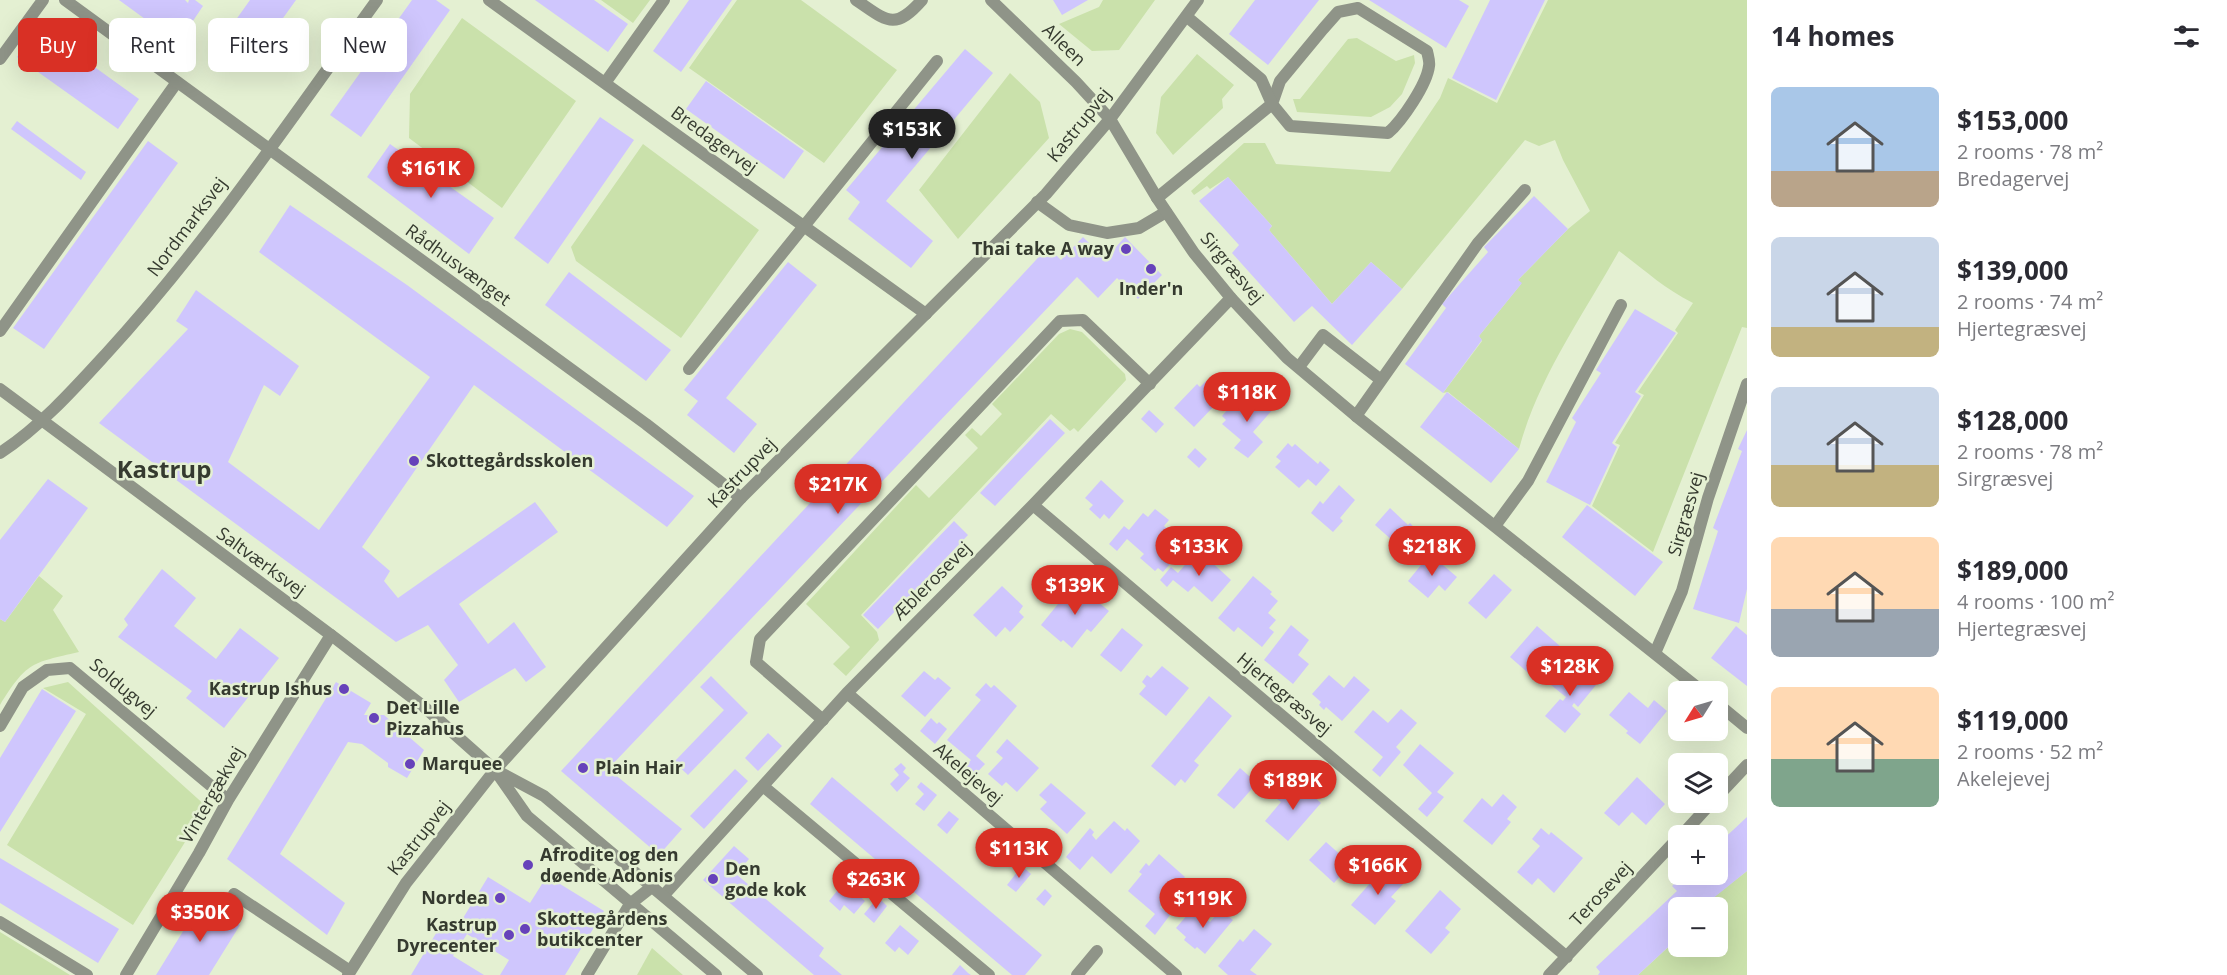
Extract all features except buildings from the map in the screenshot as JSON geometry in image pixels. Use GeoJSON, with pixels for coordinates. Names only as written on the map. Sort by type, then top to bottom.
{"type":"FeatureCollection","features":[{"type":"Feature","properties":{"kind":"street"},"geometry":{"type":"LineString","coordinates":[[0,59],[43,0]]}},
{"type":"Feature","properties":{"kind":"street","name":"Rådhusvænget"},"geometry":{"type":"LineString","coordinates":[[65,0],[646,424],[741,498]]}},
{"type":"Feature","properties":{"kind":"street","name":"Nordmarksvej"},"geometry":{"type":"LineString","coordinates":[[0,453],[21,440],[93,368],[156,298],[377,0]]}},
{"type":"Feature","properties":{"kind":"street","name":"Bredagervej"},"geometry":{"type":"LineString","coordinates":[[489,0],[926,314]]}},
{"type":"Feature","properties":{"kind":"street"},"geometry":{"type":"LineString","coordinates":[[604,83],[664,0]]}},
{"type":"Feature","properties":{"kind":"street"},"geometry":{"type":"LineString","coordinates":[[856,0],[884,19],[896,20],[906,17],[922,0]]}},
{"type":"Feature","properties":{"kind":"street","name":"Alleen"},"geometry":{"type":"LineString","coordinates":[[991,0],[1076,82],[1110,119]]}},
{"type":"Feature","properties":{"kind":"street","name":"Kastrupvej"},"geometry":{"type":"LineString","coordinates":[[349,973],[406,883],[495,770],[741,498],[1037,202],[1110,119],[1198,0]]}},
{"type":"Feature","properties":{"kind":"street"},"geometry":{"type":"LineString","coordinates":[[1157,198],[1272,104],[1280,81],[1338,12],[1358,8],[1427,51],[1430,66],[1416,97],[1400,123],[1388,133],[1290,126],[1272,104],[1261,79],[1186,16]]}},
{"type":"Feature","properties":{"kind":"street"},"geometry":{"type":"LineString","coordinates":[[689,369],[937,61]]}},
{"type":"Feature","properties":{"kind":"street"},"geometry":{"type":"LineString","coordinates":[[0,331],[177,82]]}},
{"type":"Feature","properties":{"kind":"street","name":"Sirgræsvej"},"geometry":{"type":"LineString","coordinates":[[1110,119],[1157,198],[1194,253],[1231,298],[1299,367],[1356,416],[1689,681]]}},
{"type":"Feature","properties":{"kind":"street"},"geometry":{"type":"LineString","coordinates":[[1356,416],[1478,243],[1525,190]]}},
{"type":"Feature","properties":{"kind":"street"},"geometry":{"type":"LineString","coordinates":[[1037,202],[1069,225],[1107,233],[1139,228],[1166,212]]}},
{"type":"Feature","properties":{"kind":"street","name":"Æblerosevej"},"geometry":{"type":"LineString","coordinates":[[664,895],[847,693],[1033,505],[1231,298]]}},
{"type":"Feature","properties":{"kind":"street"},"geometry":{"type":"LineString","coordinates":[[1495,526],[1528,482],[1591,358],[1621,305]]}},
{"type":"Feature","properties":{"kind":"street"},"geometry":{"type":"LineString","coordinates":[[824,720],[756,662],[760,639],[1060,321],[1083,320],[1150,384]]}},
{"type":"Feature","properties":{"kind":"street"},"geometry":{"type":"LineString","coordinates":[[1299,367],[1323,335],[1382,380]]}},
{"type":"Feature","properties":{"kind":"street","name":"Sirgræsvej"},"geometry":{"type":"LineString","coordinates":[[1655,653],[1682,591],[1708,498],[1747,384]]}},
{"type":"Feature","properties":{"kind":"street","name":"Saltværksvej"},"geometry":{"type":"LineString","coordinates":[[0,389],[423,706],[495,770],[527,816],[716,975]]}},
{"type":"Feature","properties":{"kind":"street","name":"Hjertegræsvej"},"geometry":{"type":"LineString","coordinates":[[1033,505],[1566,957]]}},
{"type":"Feature","properties":{"kind":"street","name":"Vintergækvej"},"geometry":{"type":"LineString","coordinates":[[126,975],[228,800],[331,635]]}},
{"type":"Feature","properties":{"kind":"street","name":"Soldugvej"},"geometry":{"type":"LineString","coordinates":[[0,726],[24,687],[46,670],[70,668],[228,800]]}},
{"type":"Feature","properties":{"kind":"street","name":"Akelejevej"},"geometry":{"type":"LineString","coordinates":[[847,693],[1176,975]]}},
{"type":"Feature","properties":{"kind":"street"},"geometry":{"type":"LineString","coordinates":[[1728,712],[1747,728]]}},
{"type":"Feature","properties":{"kind":"street"},"geometry":{"type":"LineString","coordinates":[[1728,785],[1747,765]]}},
{"type":"Feature","properties":{"kind":"street","name":"Saltværksvej"},"geometry":{"type":"LineString","coordinates":[[495,770],[544,796],[757,975]]}},
{"type":"Feature","properties":{"kind":"street"},"geometry":{"type":"LineString","coordinates":[[763,786],[989,975]]}},
{"type":"Feature","properties":{"kind":"street","name":"Terosevej"},"geometry":{"type":"LineString","coordinates":[[1691,825],[1702,813]]}},
{"type":"Feature","properties":{"kind":"street","name":"Terosevej"},"geometry":{"type":"LineString","coordinates":[[1549,975],[1668,850]]}},
{"type":"Feature","properties":{"kind":"street"},"geometry":{"type":"LineString","coordinates":[[587,975],[630,904],[653,886]]}},
{"type":"Feature","properties":{"kind":"street"},"geometry":{"type":"LineString","coordinates":[[234,894],[349,973]]}},
{"type":"Feature","properties":{"kind":"street"},"geometry":{"type":"LineString","coordinates":[[0,922],[87,975]]}},
{"type":"Feature","properties":{"kind":"street"},"geometry":{"type":"LineString","coordinates":[[1077,975],[1097,951]]}},
{"type":"Feature","properties":{"kind":"green space"},"geometry":{"type":"Polygon","coordinates":[[[601,0],[650,0],[633,23],[601,0]]]}},
{"type":"Feature","properties":{"kind":"green space"},"geometry":{"type":"Polygon","coordinates":[[[737,0],[801,0],[897,70],[824,163],[689,68],[737,0]]]}},
{"type":"Feature","properties":{"kind":"green space"},"geometry":{"type":"Polygon","coordinates":[[[1103,0],[1155,0],[1119,50],[1092,51],[1059,24],[1099,7],[1103,0]]]}},
{"type":"Feature","properties":{"kind":"green space"},"geometry":{"type":"Polygon","coordinates":[[[1548,0],[1747,0],[1747,328],[1742,327],[1653,552],[1592,506],[1620,445],[1615,443],[1644,395],[1638,392],[1678,333],[1675,330],[1693,303],[1663,285],[1619,251],[1549,372],[1527,423],[1519,449],[1448,392],[1443,393],[1482,341],[1479,336],[1521,284],[1518,280],[1568,229],[1590,211],[1555,140],[1539,146],[1525,140],[1402,289],[1371,262],[1332,304],[1269,230],[1272,226],[1228,177],[1210,189],[1207,186],[1194,195],[1191,191],[1244,143],[1265,143],[1276,164],[1390,172],[1440,98],[1448,78],[1497,103],[1548,0]]]}},
{"type":"Feature","properties":{"kind":"green space"},"geometry":{"type":"Polygon","coordinates":[[[462,18],[576,101],[502,208],[409,138],[410,94],[462,18]]]}},
{"type":"Feature","properties":{"kind":"green space"},"geometry":{"type":"Polygon","coordinates":[[[1357,38],[1396,61],[1414,55],[1415,63],[1402,94],[1390,107],[1371,117],[1297,112],[1293,99],[1300,99],[1348,39],[1357,38]]]}},
{"type":"Feature","properties":{"kind":"green space"},"geometry":{"type":"Polygon","coordinates":[[[1197,54],[1234,85],[1222,99],[1223,108],[1173,155],[1156,133],[1161,97],[1197,54]]]}},
{"type":"Feature","properties":{"kind":"green space"},"geometry":{"type":"Polygon","coordinates":[[[1010,73],[1040,102],[1049,138],[958,239],[919,190],[1010,73]]]}},
{"type":"Feature","properties":{"kind":"green space"},"geometry":{"type":"Polygon","coordinates":[[[643,144],[759,230],[681,338],[576,261],[571,247],[643,144]]]}},
{"type":"Feature","properties":{"kind":"green space"},"geometry":{"type":"Polygon","coordinates":[[[1070,329],[1082,332],[1125,374],[1126,380],[1078,432],[1074,428],[1070,431],[1051,414],[861,615],[877,632],[879,640],[846,676],[833,664],[850,647],[806,604],[916,485],[929,498],[978,448],[965,435],[972,428],[981,436],[1002,414],[992,404],[1059,334],[1070,329]]]}},
{"type":"Feature","properties":{"kind":"green space"},"geometry":{"type":"Polygon","coordinates":[[[39,576],[63,596],[53,610],[79,652],[32,666],[17,680],[0,705],[0,619],[5,622],[39,576]]]}},
{"type":"Feature","properties":{"kind":"green space"},"geometry":{"type":"Polygon","coordinates":[[[68,682],[207,807],[133,925],[7,845],[86,714],[43,688],[68,682]]]}},
{"type":"Feature","properties":{"kind":"green space"},"geometry":{"type":"Polygon","coordinates":[[[1747,871],[1747,975],[1638,975],[1668,947],[1668,957],[1728,957],[1728,897],[1714,897],[1747,871]]]}},
{"type":"Feature","properties":{"kind":"green space"},"geometry":{"type":"Polygon","coordinates":[[[0,932],[70,975],[0,975],[0,932]]]}},
{"type":"Feature","properties":{"kind":"green space"},"geometry":{"type":"Polygon","coordinates":[[[652,948],[683,975],[637,975],[652,948]]]}},
{"type":"Feature","properties":{"kind":"place","name":"Thai take A way"},"geometry":{"type":"Point","coordinates":[1126,249]}},
{"type":"Feature","properties":{"kind":"place","name":"Inder'n"},"geometry":{"type":"Point","coordinates":[1151,269]}},
{"type":"Feature","properties":{"kind":"place","name":"Skottegårdsskolen"},"geometry":{"type":"Point","coordinates":[414,461]}},
{"type":"Feature","properties":{"kind":"place","name":"Kastrup Ishus"},"geometry":{"type":"Point","coordinates":[344,689]}},
{"type":"Feature","properties":{"kind":"place","name":"Det Lille Pizzahus"},"geometry":{"type":"Point","coordinates":[374,718]}},
{"type":"Feature","properties":{"kind":"place","name":"Marquee"},"geometry":{"type":"Point","coordinates":[410,764]}},
{"type":"Feature","properties":{"kind":"place","name":"Plain Hair"},"geometry":{"type":"Point","coordinates":[583,768]}},
{"type":"Feature","properties":{"kind":"place","name":"Afrodite og den døende Adonis"},"geometry":{"type":"Point","coordinates":[528,865]}},
{"type":"Feature","properties":{"kind":"place","name":"Den gode kok"},"geometry":{"type":"Point","coordinates":[713,879]}},
{"type":"Feature","properties":{"kind":"place","name":"Nordea"},"geometry":{"type":"Point","coordinates":[500,898]}},
{"type":"Feature","properties":{"kind":"place","name":"Skottegårdens butikcenter"},"geometry":{"type":"Point","coordinates":[525,929]}},
{"type":"Feature","properties":{"kind":"place","name":"Kastrup Dyrecenter"},"geometry":{"type":"Point","coordinates":[509,935]}},
{"type":"Feature","properties":{"kind":"district","name":"Kastrup"},"geometry":{"type":"Point","coordinates":[164,470]}}]}
